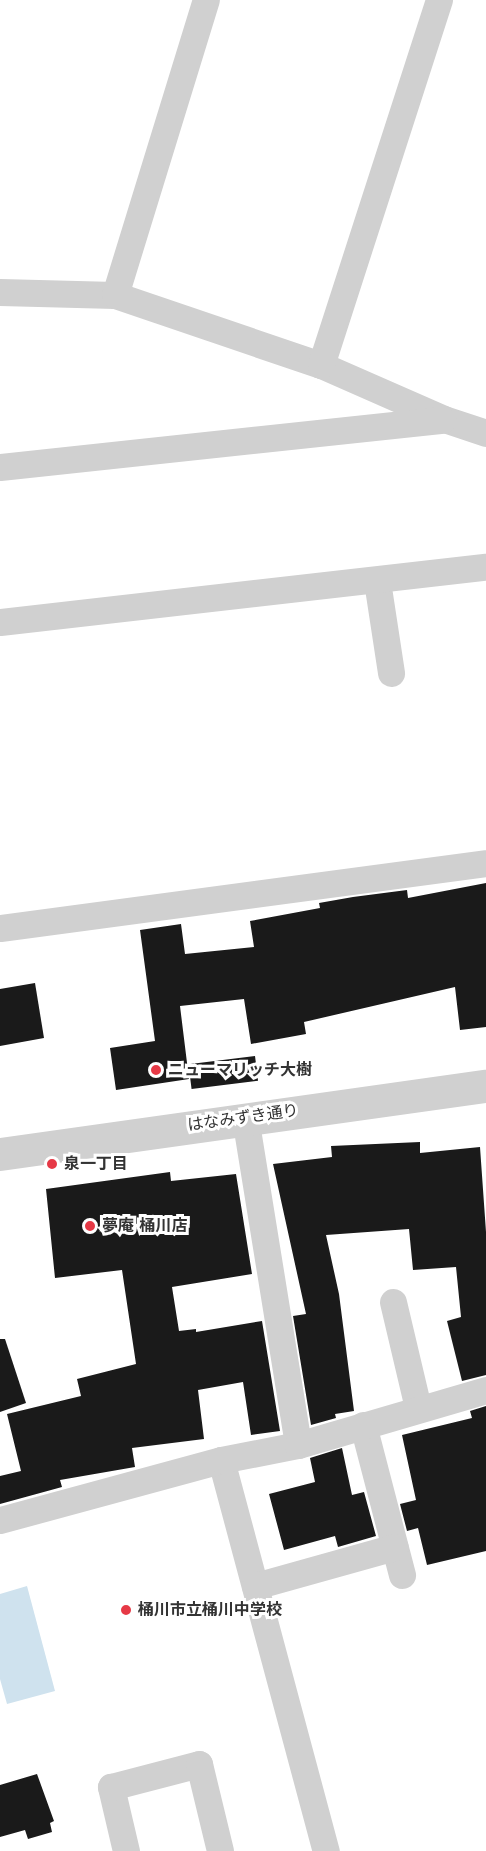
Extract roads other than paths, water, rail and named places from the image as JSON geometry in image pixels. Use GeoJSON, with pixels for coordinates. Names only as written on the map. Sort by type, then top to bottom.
{"type":"FeatureCollection","features":[{"type":"Feature","properties":{"kind":"street"},"geometry":{"type":"LineString","coordinates":[[115,295],[206,0]]}},
{"type":"Feature","properties":{"kind":"street"},"geometry":{"type":"LineString","coordinates":[[321,365],[439,0]]}},
{"type":"Feature","properties":{"kind":"street"},"geometry":{"type":"LineString","coordinates":[[0,292],[115,295],[321,365],[444,420],[486,433]]}},
{"type":"Feature","properties":{"kind":"street"},"geometry":{"type":"LineString","coordinates":[[0,467],[444,420]]}},
{"type":"Feature","properties":{"kind":"street"},"geometry":{"type":"LineString","coordinates":[[0,622],[486,567]]}},
{"type":"Feature","properties":{"kind":"street"},"geometry":{"type":"LineString","coordinates":[[377,581],[391,673]]}},
{"type":"Feature","properties":{"kind":"street"},"geometry":{"type":"LineString","coordinates":[[0,928],[486,863]]}},
{"type":"Feature","properties":{"kind":"street","name":"はなみずき通り"},"geometry":{"type":"LineString","coordinates":[[0,1154],[486,1086]]}},
{"type":"Feature","properties":{"kind":"street"},"geometry":{"type":"LineString","coordinates":[[245,1118],[298,1445]]}},
{"type":"Feature","properties":{"kind":"street"},"geometry":{"type":"LineString","coordinates":[[393,1302],[418,1408]]}},
{"type":"Feature","properties":{"kind":"street"},"geometry":{"type":"LineString","coordinates":[[0,1520],[221,1460],[298,1445],[418,1408],[486,1390]]}},
{"type":"Feature","properties":{"kind":"street"},"geometry":{"type":"LineString","coordinates":[[363,1425],[402,1575]]}},
{"type":"Feature","properties":{"kind":"street"},"geometry":{"type":"LineString","coordinates":[[221,1460],[326,1851]]}},
{"type":"Feature","properties":{"kind":"street"},"geometry":{"type":"LineString","coordinates":[[255,1586],[395,1547]]}},
{"type":"Feature","properties":{"kind":"street"},"geometry":{"type":"LineString","coordinates":[[126,1851],[111,1787],[199,1764],[220,1851]]}},
{"type":"Feature","properties":{"kind":"water"},"geometry":{"type":"Polygon","coordinates":[[[27,1586],[55,1691],[7,1704],[0,1679],[0,1594],[27,1586]]]}},
{"type":"Feature","properties":{"kind":"place","name":"ニューマリッチ大樹"},"geometry":{"type":"Point","coordinates":[156,1070]}},
{"type":"Feature","properties":{"kind":"place","name":"泉一丁目"},"geometry":{"type":"Point","coordinates":[52,1164]}},
{"type":"Feature","properties":{"kind":"place","name":"夢庵 桶川店"},"geometry":{"type":"Point","coordinates":[90,1226]}},
{"type":"Feature","properties":{"kind":"place","name":"桶川市立桶川中学校"},"geometry":{"type":"Point","coordinates":[126,1610]}}]}
